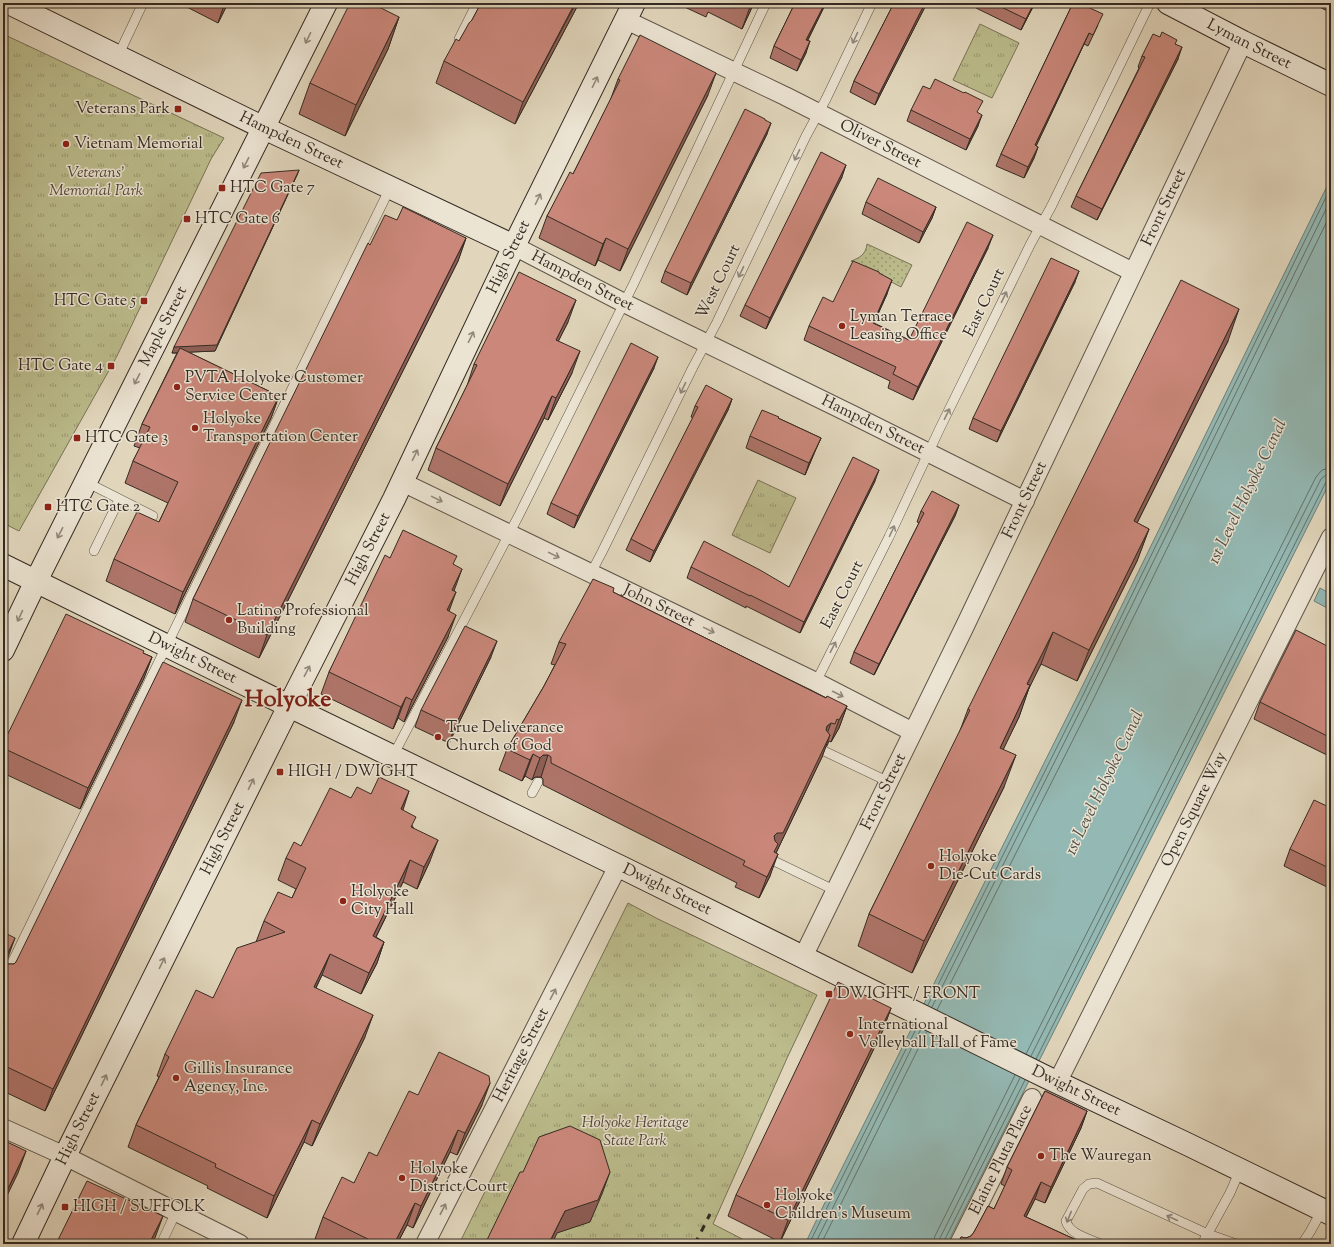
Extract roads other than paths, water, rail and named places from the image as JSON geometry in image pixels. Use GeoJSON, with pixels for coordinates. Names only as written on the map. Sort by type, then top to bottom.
{"type":"FeatureCollection","features":[{"type":"Feature","properties":{"kind":"main road","name":"Hampden Street"},"geometry":{"type":"LineString","coordinates":[[9,3],[264,128],[514,246]]}},
{"type":"Feature","properties":{"kind":"main road","name":"Maple Street"},"geometry":{"type":"LineString","coordinates":[[3,650],[36,581],[326,3]]}},
{"type":"Feature","properties":{"kind":"main road","name":"Lyman Street"},"geometry":{"type":"LineString","coordinates":[[1168,3],[1331,85]]}},
{"type":"Feature","properties":{"kind":"main road","name":"High Street"},"geometry":{"type":"LineString","coordinates":[[23,1244],[65,1156],[402,482],[514,246],[630,11]]}},
{"type":"Feature","properties":{"kind":"main road","name":"Dwight Street"},"geometry":{"type":"LineString","coordinates":[[3,565],[1051,1080],[1327,1212]]}},
{"type":"Feature","properties":{"kind":"street","name":"Oliver Street"},"geometry":{"type":"LineString","coordinates":[[630,11],[733,71],[1133,272]]}},
{"type":"Feature","properties":{"kind":"street","name":"Front Street"},"geometry":{"type":"LineString","coordinates":[[803,957],[1025,501],[1243,42]]}},
{"type":"Feature","properties":{"kind":"street","name":"Hampden Street"},"geometry":{"type":"LineString","coordinates":[[514,246],[706,344],[1025,501]]}},
{"type":"Feature","properties":{"kind":"street","name":"John Street"},"geometry":{"type":"LineString","coordinates":[[402,482],[816,682],[913,732]]}},
{"type":"Feature","properties":{"kind":"street","name":"Open Square Way"},"geometry":{"type":"LineString","coordinates":[[1051,1080],[1331,537]]}},
{"type":"Feature","properties":{"kind":"street","name":"Heritage Street"},"geometry":{"type":"LineString","coordinates":[[425,1244],[618,866]]}},
{"type":"Feature","properties":{"kind":"street","name":"Elaine Pluta Place"},"geometry":{"type":"LineString","coordinates":[[959,1244],[1032,1098]]}},
{"type":"Feature","properties":{"kind":"street"},"geometry":{"type":"LineString","coordinates":[[3,1128],[65,1156],[240,1244]]}},
{"type":"Feature","properties":{"kind":"lane"},"geometry":{"type":"LineString","coordinates":[[118,56],[143,3]]}},
{"type":"Feature","properties":{"kind":"lane"},"geometry":{"type":"LineString","coordinates":[[459,39],[476,3]]}},
{"type":"Feature","properties":{"kind":"lane"},"geometry":{"type":"LineString","coordinates":[[393,757],[509,534],[624,303],[766,3]]}},
{"type":"Feature","properties":{"kind":"lane","name":"West Court"},"geometry":{"type":"LineString","coordinates":[[591,573],[693,367],[706,344],[872,3]]}},
{"type":"Feature","properties":{"kind":"lane","name":"East Court"},"geometry":{"type":"LineString","coordinates":[[816,682],[889,537],[928,453],[1040,225],[1051,207],[1150,3]]}},
{"type":"Feature","properties":{"kind":"lane"},"geometry":{"type":"LineString","coordinates":[[3,981],[390,188]]}},
{"type":"Feature","properties":{"kind":"lane"},"geometry":{"type":"LineString","coordinates":[[86,482],[153,516]]}},
{"type":"Feature","properties":{"kind":"lane"},"geometry":{"type":"LineString","coordinates":[[94,551],[119,500]]}},
{"type":"Feature","properties":{"kind":"lane"},"geometry":{"type":"LineString","coordinates":[[824,751],[889,782]]}},
{"type":"Feature","properties":{"kind":"lane"},"geometry":{"type":"LineString","coordinates":[[532,793],[538,782]]}},
{"type":"Feature","properties":{"kind":"lane"},"geometry":{"type":"LineString","coordinates":[[772,860],[836,891]]}},
{"type":"Feature","properties":{"kind":"lane"},"geometry":{"type":"LineString","coordinates":[[1202,1244],[1230,1193],[1240,1170]]}},
{"type":"Feature","properties":{"kind":"lane"},"geometry":{"type":"LineString","coordinates":[[1101,1244],[1072,1231],[1066,1221],[1083,1189],[1089,1184],[1097,1183],[1208,1234],[1236,1244]]}},
{"type":"Feature","properties":{"kind":"lane"},"geometry":{"type":"LineString","coordinates":[[161,1244],[176,1212]]}},
{"type":"Feature","properties":{"kind":"lane"},"geometry":{"type":"LineString","coordinates":[[1302,1244],[1327,1212]]}},
{"type":"Feature","properties":{"kind":"water","name":"1st Level Holyoke Canal"},"geometry":{"type":"Polygon","coordinates":[[[1331,178],[1331,480],[947,1244],[805,1244],[1078,695],[1331,178]]]}},
{"type":"Feature","properties":{"kind":"water"},"geometry":{"type":"Polygon","coordinates":[[[1320,588],[1331,594],[1331,610],[1314,601],[1320,588]]]}},
{"type":"Feature","properties":{"kind":"railway"},"geometry":{"type":"LineString","coordinates":[[695,1244],[710,1214]]}},
{"type":"Feature","properties":{"kind":"place","name":"Veterans Park"},"geometry":{"type":"Point","coordinates":[178,109]}},
{"type":"Feature","properties":{"kind":"place","name":"Vietnam Memorial"},"geometry":{"type":"Point","coordinates":[66,144]}},
{"type":"Feature","properties":{"kind":"place","name":"HTC Gate 7"},"geometry":{"type":"Point","coordinates":[222,188]}},
{"type":"Feature","properties":{"kind":"place","name":"HTC Gate 6"},"geometry":{"type":"Point","coordinates":[187,219]}},
{"type":"Feature","properties":{"kind":"place","name":"HTC Gate 5"},"geometry":{"type":"Point","coordinates":[144,301]}},
{"type":"Feature","properties":{"kind":"place","name":"Lyman Terrace Leasing Office"},"geometry":{"type":"Point","coordinates":[842,326]}},
{"type":"Feature","properties":{"kind":"place","name":"HTC Gate 4"},"geometry":{"type":"Point","coordinates":[111,366]}},
{"type":"Feature","properties":{"kind":"place","name":"PVTA Holyoke Customer Service Center"},"geometry":{"type":"Point","coordinates":[177,387]}},
{"type":"Feature","properties":{"kind":"place","name":"Holyoke Transportation Center"},"geometry":{"type":"Point","coordinates":[195,428]}},
{"type":"Feature","properties":{"kind":"place","name":"HTC Gate 3"},"geometry":{"type":"Point","coordinates":[77,438]}},
{"type":"Feature","properties":{"kind":"place","name":"HTC Gate 2"},"geometry":{"type":"Point","coordinates":[48,507]}},
{"type":"Feature","properties":{"kind":"place","name":"Latino Professional Building"},"geometry":{"type":"Point","coordinates":[229,620]}},
{"type":"Feature","properties":{"kind":"place","name":"True Deliverance Church of God"},"geometry":{"type":"Point","coordinates":[438,737]}},
{"type":"Feature","properties":{"kind":"place","name":"HIGH / DWIGHT"},"geometry":{"type":"Point","coordinates":[280,772]}},
{"type":"Feature","properties":{"kind":"place","name":"Holyoke Die-Cut Cards"},"geometry":{"type":"Point","coordinates":[931,866]}},
{"type":"Feature","properties":{"kind":"place","name":"Holyoke City Hall"},"geometry":{"type":"Point","coordinates":[343,901]}},
{"type":"Feature","properties":{"kind":"place","name":"DWIGHT / FRONT"},"geometry":{"type":"Point","coordinates":[829,994]}},
{"type":"Feature","properties":{"kind":"place","name":"International Volleyball Hall of Fame"},"geometry":{"type":"Point","coordinates":[850,1034]}},
{"type":"Feature","properties":{"kind":"place","name":"Gillis Insurance Agency, Inc."},"geometry":{"type":"Point","coordinates":[176,1078]}},
{"type":"Feature","properties":{"kind":"place","name":"The Wauregan"},"geometry":{"type":"Point","coordinates":[1041,1156]}},
{"type":"Feature","properties":{"kind":"place","name":"Holyoke District Court"},"geometry":{"type":"Point","coordinates":[402,1178]}},
{"type":"Feature","properties":{"kind":"place","name":"Holyoke Children's Museum"},"geometry":{"type":"Point","coordinates":[767,1205]}},
{"type":"Feature","properties":{"kind":"place","name":"HIGH / SUFFOLK"},"geometry":{"type":"Point","coordinates":[65,1207]}},
{"type":"Feature","properties":{"kind":"district","name":"Holyoke"},"geometry":{"type":"Point","coordinates":[288,700]}},
{"type":"Feature","properties":{"kind":"park label","name":"Veterans' Memorial Park"},"geometry":{"type":"Point","coordinates":[96,182]}},
{"type":"Feature","properties":{"kind":"park label","name":"Holyoke Heritage State Park"},"geometry":{"type":"Point","coordinates":[635,1132]}}]}
